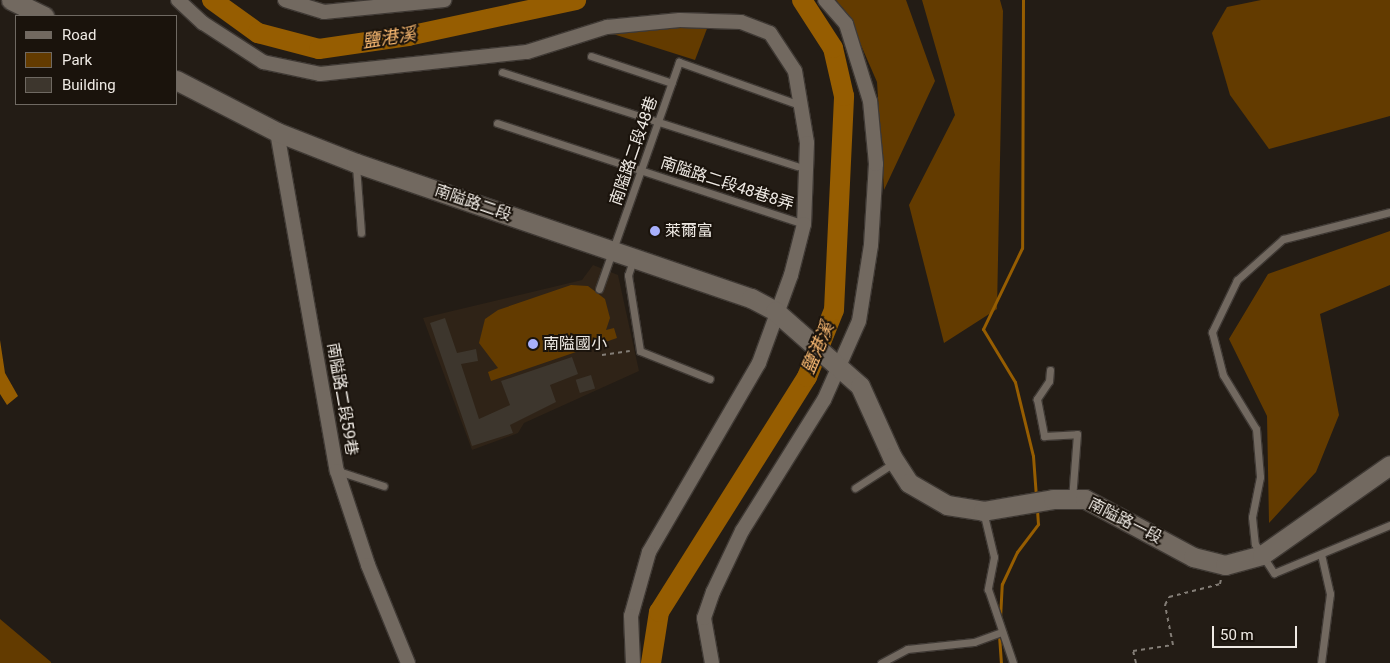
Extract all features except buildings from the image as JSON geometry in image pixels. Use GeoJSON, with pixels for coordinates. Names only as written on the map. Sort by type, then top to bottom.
{"type":"FeatureCollection","features":[{"type":"Feature","properties":{"kind":"street"},"geometry":{"type":"LineString","coordinates":[[11,0],[42,15]]}},
{"type":"Feature","properties":{"kind":"street"},"geometry":{"type":"LineString","coordinates":[[178,0],[203,23],[263,62],[320,74],[527,52],[607,27],[680,20],[741,22],[770,34],[795,71],[807,143],[804,224],[791,275],[776,311],[759,363],[649,552],[631,616],[633,663]]}},
{"type":"Feature","properties":{"kind":"street"},"geometry":{"type":"LineString","coordinates":[[285,0],[324,12],[444,0]]}},
{"type":"Feature","properties":{"kind":"street"},"geometry":{"type":"LineString","coordinates":[[712,663],[704,618],[713,592],[742,531],[839,368],[858,321],[871,245],[876,164],[870,101],[846,24],[825,0]]}},
{"type":"Feature","properties":{"kind":"street","name":"南隘路二段"},"geometry":{"type":"LineString","coordinates":[[178,81],[277,132],[356,163],[634,257],[776,311]]}},
{"type":"Feature","properties":{"kind":"street","name":"南隘路二段59巷"},"geometry":{"type":"LineString","coordinates":[[277,132],[338,471],[368,565],[408,663]]}},
{"type":"Feature","properties":{"kind":"street","name":"南隘路一段"},"geometry":{"type":"LineString","coordinates":[[776,311],[860,386],[895,462],[909,483],[947,505],[983,511],[1072,499],[1085,499],[1193,557],[1225,565],[1262,555],[1390,465]]}},
{"type":"Feature","properties":{"kind":"lane"},"geometry":{"type":"LineString","coordinates":[[591,56],[672,83]]}},
{"type":"Feature","properties":{"kind":"lane","name":"南隘路二段48巷"},"geometry":{"type":"LineString","coordinates":[[600,289],[679,62],[800,104]]}},
{"type":"Feature","properties":{"kind":"lane"},"geometry":{"type":"LineString","coordinates":[[502,72],[797,166]]}},
{"type":"Feature","properties":{"kind":"lane","name":"南隘路二段48巷8弄"},"geometry":{"type":"LineString","coordinates":[[498,123],[804,224]]}},
{"type":"Feature","properties":{"kind":"lane"},"geometry":{"type":"LineString","coordinates":[[356,163],[360,233]]}},
{"type":"Feature","properties":{"kind":"lane"},"geometry":{"type":"LineString","coordinates":[[1390,212],[1283,239],[1237,280],[1212,332],[1223,375],[1256,429],[1260,477],[1252,517],[1255,544],[1274,573],[1390,525]]}},
{"type":"Feature","properties":{"kind":"lane"},"geometry":{"type":"LineString","coordinates":[[634,257],[628,275],[640,351],[710,379]]}},
{"type":"Feature","properties":{"kind":"lane"},"geometry":{"type":"LineString","coordinates":[[1050,370],[1049,381],[1037,399],[1044,436],[1077,434],[1072,499]]}},
{"type":"Feature","properties":{"kind":"lane"},"geometry":{"type":"LineString","coordinates":[[855,488],[895,462]]}},
{"type":"Feature","properties":{"kind":"lane"},"geometry":{"type":"LineString","coordinates":[[338,471],[384,486]]}},
{"type":"Feature","properties":{"kind":"lane"},"geometry":{"type":"LineString","coordinates":[[983,511],[994,558],[988,590],[1013,663]]}},
{"type":"Feature","properties":{"kind":"lane"},"geometry":{"type":"LineString","coordinates":[[1321,554],[1330,594],[1321,663]]}},
{"type":"Feature","properties":{"kind":"lane"},"geometry":{"type":"LineString","coordinates":[[881,663],[907,649],[974,642],[1002,632]]}},
{"type":"Feature","properties":{"kind":"path"},"geometry":{"type":"LineString","coordinates":[[602,355],[640,351]]}},
{"type":"Feature","properties":{"kind":"path"},"geometry":{"type":"LineString","coordinates":[[1136,663],[1133,651],[1173,645],[1165,605],[1169,597],[1220,584],[1225,565]]}},
{"type":"Feature","properties":{"kind":"shaded area","name":"南隘國小"},"geometry":{"type":"Polygon","coordinates":[[[593,265],[618,275],[639,371],[524,423],[518,433],[472,450],[423,318],[582,280],[593,265]]]}},
{"type":"Feature","properties":{"kind":"shaded area"},"geometry":{"type":"Polygon","coordinates":[[[0,340],[5,373],[18,396],[7,405],[0,394],[0,340]]]}},
{"type":"Feature","properties":{"kind":"green space"},"geometry":{"type":"Polygon","coordinates":[[[836,0],[906,0],[935,81],[884,190],[877,82],[847,13],[836,0]]]}},
{"type":"Feature","properties":{"kind":"green space"},"geometry":{"type":"Polygon","coordinates":[[[922,0],[1000,0],[1003,11],[997,309],[944,343],[909,205],[955,115],[922,0]]]}},
{"type":"Feature","properties":{"kind":"green space"},"geometry":{"type":"Polygon","coordinates":[[[1261,0],[1390,0],[1390,116],[1269,149],[1230,95],[1212,33],[1227,7],[1261,0]]]}},
{"type":"Feature","properties":{"kind":"green space"},"geometry":{"type":"Polygon","coordinates":[[[708,26],[695,60],[613,34],[663,27],[708,26]]]}},
{"type":"Feature","properties":{"kind":"green space"},"geometry":{"type":"Polygon","coordinates":[[[1390,231],[1390,285],[1320,314],[1339,415],[1316,472],[1269,523],[1267,416],[1229,339],[1268,274],[1390,231]]]}},
{"type":"Feature","properties":{"kind":"green space"},"geometry":{"type":"Polygon","coordinates":[[[571,285],[588,286],[605,299],[610,318],[606,330],[614,328],[617,338],[491,381],[488,372],[498,368],[479,343],[485,319],[498,310],[571,285]]]}},
{"type":"Feature","properties":{"kind":"green space"},"geometry":{"type":"Polygon","coordinates":[[[0,619],[51,662],[51,663],[0,663],[0,619]]]}},
{"type":"Feature","properties":{"kind":"waterway","name":"鹽港溪"},"geometry":{"type":"LineString","coordinates":[[212,0],[258,33],[319,49],[408,36],[576,0]]}},
{"type":"Feature","properties":{"kind":"waterway","name":"鹽港溪"},"geometry":{"type":"LineString","coordinates":[[651,663],[659,612],[807,377],[834,310],[844,96],[833,48],[802,0]]}},
{"type":"Feature","properties":{"kind":"waterway"},"geometry":{"type":"LineString","coordinates":[[1023,0],[1022,248],[983,329],[1015,382],[1033,456],[1036,497]]}},
{"type":"Feature","properties":{"kind":"waterway"},"geometry":{"type":"LineString","coordinates":[[1000,618],[1002,584],[1017,552],[1038,524],[1037,508]]}},
{"type":"Feature","properties":{"kind":"waterway"},"geometry":{"type":"LineString","coordinates":[[999,635],[1001,663]]}},
{"type":"Feature","properties":{"kind":"place","name":"萊爾富"},"geometry":{"type":"Point","coordinates":[655,231]}},
{"type":"Feature","properties":{"kind":"place","name":"南隘國小"},"geometry":{"type":"Point","coordinates":[533,344]}}]}
